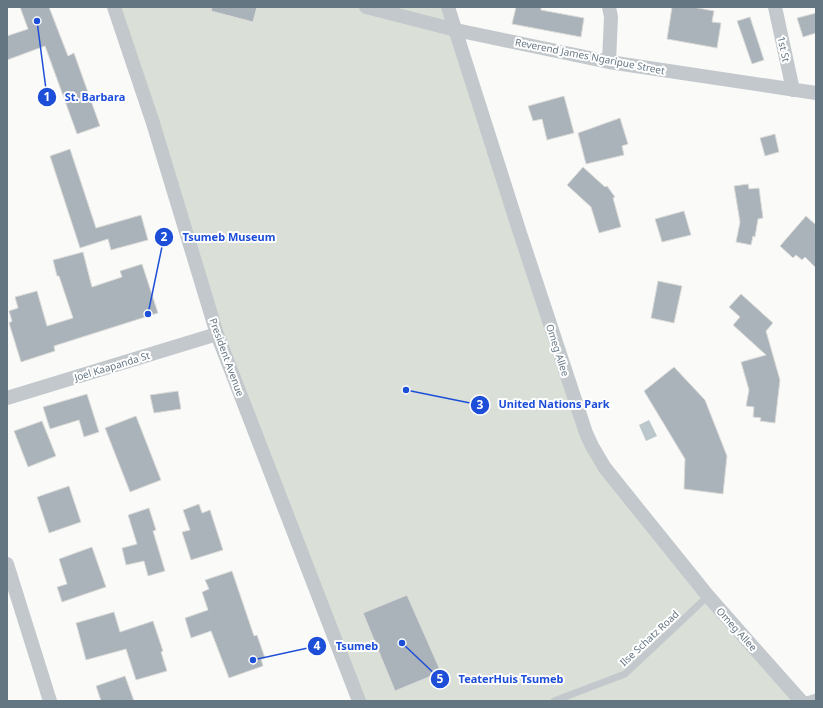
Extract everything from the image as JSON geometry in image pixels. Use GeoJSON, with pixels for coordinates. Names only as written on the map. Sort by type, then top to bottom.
{"type":"FeatureCollection","features":[{"type":"Feature","properties":{"kind":"street","name":"President Avenue"},"geometry":{"type":"LineString","coordinates":[[114,7],[153,123],[217,334],[359,701]]}},
{"type":"Feature","properties":{"kind":"street","name":"Reverend James Ngaripue Street"},"geometry":{"type":"LineString","coordinates":[[366,7],[456,30],[609,62],[816,93]]}},
{"type":"Feature","properties":{"kind":"street","name":"Omeg Allee"},"geometry":{"type":"LineString","coordinates":[[448,7],[520,233],[583,425],[592,446],[605,468],[708,596],[802,701]]}},
{"type":"Feature","properties":{"kind":"street"},"geometry":{"type":"LineString","coordinates":[[609,62],[610,7]]}},
{"type":"Feature","properties":{"kind":"street","name":"1st St"},"geometry":{"type":"LineString","coordinates":[[775,7],[793,90]]}},
{"type":"Feature","properties":{"kind":"street","name":"Joel Kaapanda St"},"geometry":{"type":"LineString","coordinates":[[7,398],[217,334]]}},
{"type":"Feature","properties":{"kind":"street"},"geometry":{"type":"LineString","coordinates":[[7,564],[50,701]]}},
{"type":"Feature","properties":{"kind":"lane","name":"Ilse Schatz Road"},"geometry":{"type":"LineString","coordinates":[[554,701],[625,674],[708,596]]}},
{"type":"Feature","properties":{"kind":"lane"},"geometry":{"type":"LineString","coordinates":[[802,701],[816,697]]}},
{"type":"Feature","properties":{"kind":"shaded area"},"geometry":{"type":"Polygon","coordinates":[[[112,7],[448,7],[592,446],[801,701],[359,701],[217,334],[112,7]]]}},
{"type":"Feature","properties":{"kind":"shaded area"},"geometry":{"type":"Polygon","coordinates":[[[649,420],[657,436],[646,441],[639,425],[649,420]]]}},
{"type":"Feature","properties":{"kind":"building"},"geometry":{"type":"Polygon","coordinates":[[[20,7],[49,7],[68,56],[74,53],[100,126],[77,134],[45,46],[7,60],[7,36],[28,29],[20,7]]]}},
{"type":"Feature","properties":{"kind":"building"},"geometry":{"type":"Polygon","coordinates":[[[212,7],[257,7],[253,22],[211,11],[212,7]]]}},
{"type":"Feature","properties":{"kind":"building"},"geometry":{"type":"Polygon","coordinates":[[[516,7],[541,7],[541,10],[584,18],[581,37],[512,24],[516,7]]]}},
{"type":"Feature","properties":{"kind":"building"},"geometry":{"type":"Polygon","coordinates":[[[672,7],[693,7],[714,11],[712,22],[721,23],[717,48],[667,39],[672,7]]]}},
{"type":"Feature","properties":{"kind":"building"},"geometry":{"type":"Polygon","coordinates":[[[816,13],[816,33],[803,37],[797,18],[816,13]]]}},
{"type":"Feature","properties":{"kind":"building"},"geometry":{"type":"Polygon","coordinates":[[[750,17],[764,60],[752,64],[737,21],[750,17]]]}},
{"type":"Feature","properties":{"kind":"building"},"geometry":{"type":"Polygon","coordinates":[[[564,96],[574,133],[547,140],[542,119],[533,121],[528,106],[564,96]]]}},
{"type":"Feature","properties":{"kind":"building"},"geometry":{"type":"Polygon","coordinates":[[[620,118],[628,144],[622,146],[624,155],[586,164],[578,133],[620,118]]]}},
{"type":"Feature","properties":{"kind":"building"},"geometry":{"type":"Polygon","coordinates":[[[775,134],[779,152],[765,156],[760,138],[775,134]]]}},
{"type":"Feature","properties":{"kind":"building"},"geometry":{"type":"Polygon","coordinates":[[[70,149],[96,228],[141,215],[148,240],[111,250],[108,239],[80,248],[50,156],[70,149]]]}},
{"type":"Feature","properties":{"kind":"building"},"geometry":{"type":"Polygon","coordinates":[[[583,167],[605,187],[607,186],[615,197],[613,198],[621,227],[599,233],[591,207],[567,185],[583,167]]]}},
{"type":"Feature","properties":{"kind":"building"},"geometry":{"type":"Polygon","coordinates":[[[748,184],[749,189],[759,188],[763,218],[758,219],[755,237],[753,236],[751,245],[736,242],[740,222],[734,186],[748,184]]]}},
{"type":"Feature","properties":{"kind":"building"},"geometry":{"type":"Polygon","coordinates":[[[684,211],[691,235],[662,242],[655,219],[684,211]]]}},
{"type":"Feature","properties":{"kind":"building"},"geometry":{"type":"Polygon","coordinates":[[[806,216],[816,225],[816,268],[805,257],[802,260],[796,255],[793,258],[780,246],[806,216]]]}},
{"type":"Feature","properties":{"kind":"building"},"geometry":{"type":"Polygon","coordinates":[[[83,252],[92,287],[122,277],[120,271],[142,264],[158,313],[54,346],[55,351],[21,362],[9,323],[12,321],[9,311],[18,308],[15,297],[37,291],[47,326],[73,318],[59,276],[57,276],[53,260],[83,252]]]}},
{"type":"Feature","properties":{"kind":"building"},"geometry":{"type":"Polygon","coordinates":[[[658,281],[682,286],[674,323],[651,318],[658,281]]]}},
{"type":"Feature","properties":{"kind":"building"},"geometry":{"type":"Polygon","coordinates":[[[741,294],[773,323],[766,331],[780,380],[775,423],[760,421],[761,418],[753,417],[754,407],[746,406],[749,390],[741,362],[766,355],[733,325],[740,317],[729,307],[741,294]]]}},
{"type":"Feature","properties":{"kind":"building"},"geometry":{"type":"Polygon","coordinates":[[[674,367],[705,400],[727,456],[723,494],[684,489],[685,459],[644,391],[674,367]]]}},
{"type":"Feature","properties":{"kind":"building"},"geometry":{"type":"Polygon","coordinates":[[[178,391],[181,409],[154,413],[150,395],[178,391]]]}},
{"type":"Feature","properties":{"kind":"building"},"geometry":{"type":"Polygon","coordinates":[[[87,394],[99,432],[84,437],[79,420],[50,429],[43,407],[87,394]]]}},
{"type":"Feature","properties":{"kind":"building"},"geometry":{"type":"Polygon","coordinates":[[[136,416],[161,480],[130,492],[105,428],[136,416]]]}},
{"type":"Feature","properties":{"kind":"building"},"geometry":{"type":"Polygon","coordinates":[[[42,421],[56,456],[28,467],[14,431],[42,421]]]}},
{"type":"Feature","properties":{"kind":"building"},"geometry":{"type":"Polygon","coordinates":[[[69,486],[81,522],[49,533],[37,497],[69,486]]]}},
{"type":"Feature","properties":{"kind":"building"},"geometry":{"type":"Polygon","coordinates":[[[199,504],[202,513],[210,510],[223,550],[191,560],[182,532],[190,530],[183,510],[199,504]]]}},
{"type":"Feature","properties":{"kind":"building"},"geometry":{"type":"Polygon","coordinates":[[[149,508],[156,530],[153,531],[165,571],[148,576],[144,561],[126,565],[122,548],[137,544],[128,515],[149,508]]]}},
{"type":"Feature","properties":{"kind":"building"},"geometry":{"type":"Polygon","coordinates":[[[92,547],[106,587],[62,602],[57,587],[67,584],[59,559],[92,547]]]}},
{"type":"Feature","properties":{"kind":"building"},"geometry":{"type":"Polygon","coordinates":[[[232,571],[254,636],[257,635],[265,658],[261,659],[263,666],[229,678],[211,631],[191,638],[185,618],[208,610],[202,592],[209,589],[205,580],[232,571]]]}},
{"type":"Feature","properties":{"kind":"building"},"geometry":{"type":"Polygon","coordinates":[[[407,595],[441,672],[395,691],[363,613],[407,595]]]}},
{"type":"Feature","properties":{"kind":"building"},"geometry":{"type":"Polygon","coordinates":[[[114,612],[120,632],[153,621],[163,651],[161,652],[167,671],[136,680],[126,649],[86,660],[76,623],[114,612]]]}},
{"type":"Feature","properties":{"kind":"building"},"geometry":{"type":"Polygon","coordinates":[[[125,676],[134,701],[101,701],[96,686],[125,676]]]}},
{"type":"Feature","properties":{"kind":"place","name":"St. Barbara"},"geometry":{"type":"Point","coordinates":[37,21]}},
{"type":"Feature","properties":{"kind":"place","name":"Tsumeb Museum"},"geometry":{"type":"Point","coordinates":[148,314]}},
{"type":"Feature","properties":{"kind":"place","name":"United Nations Park"},"geometry":{"type":"Point","coordinates":[406,390]}},
{"type":"Feature","properties":{"kind":"place","name":"TeaterHuis Tsumeb"},"geometry":{"type":"Point","coordinates":[402,643]}},
{"type":"Feature","properties":{"kind":"place","name":"Tsumeb"},"geometry":{"type":"Point","coordinates":[253,660]}}]}
